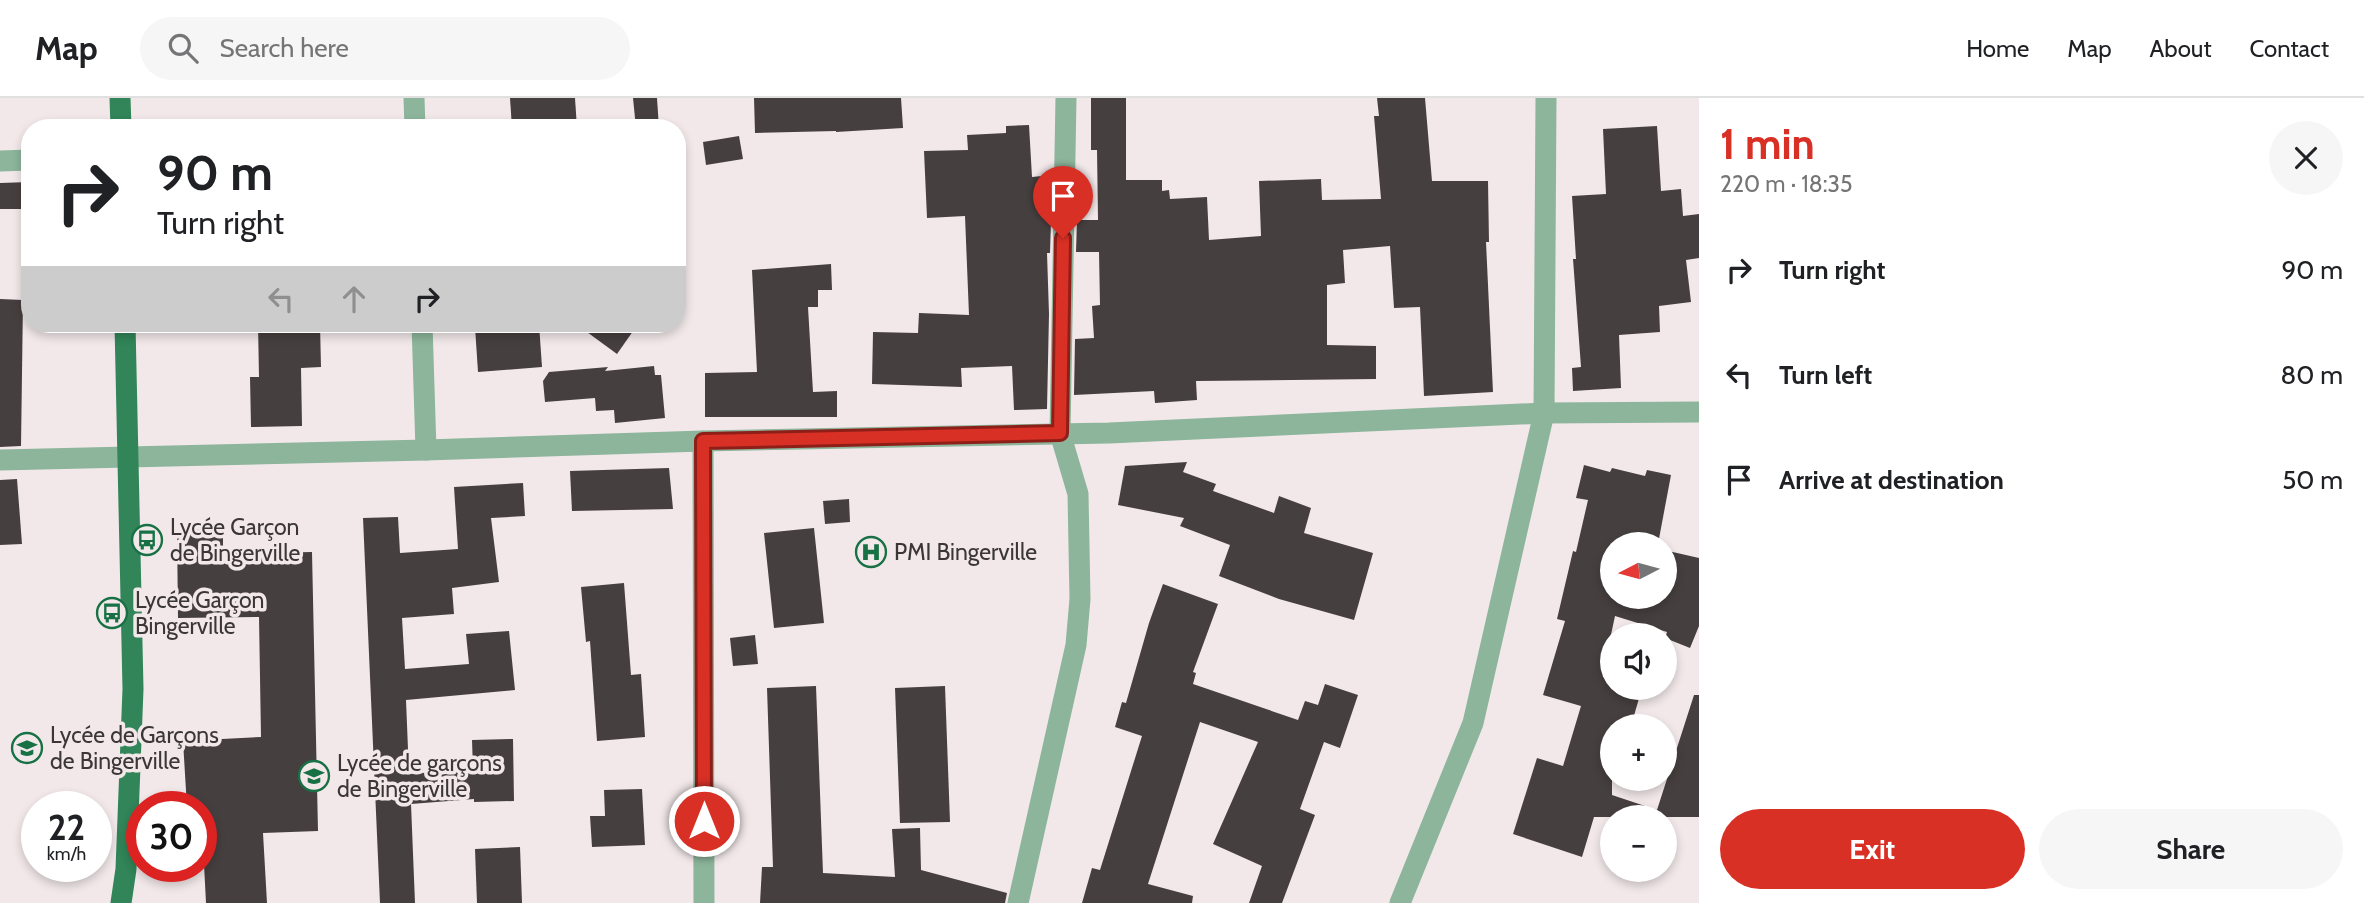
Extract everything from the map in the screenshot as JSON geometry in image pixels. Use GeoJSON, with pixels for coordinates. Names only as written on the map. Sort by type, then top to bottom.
{"type":"FeatureCollection","features":[{"type":"Feature","properties":{"kind":"main road"},"geometry":{"type":"LineString","coordinates":[[120,98],[121,119]]}},
{"type":"Feature","properties":{"kind":"main road"},"geometry":{"type":"LineString","coordinates":[[121,903],[126,869],[133,689],[125,333]]}},
{"type":"Feature","properties":{"kind":"street"},"geometry":{"type":"LineString","coordinates":[[414,98],[415,119]]}},
{"type":"Feature","properties":{"kind":"street"},"geometry":{"type":"LineString","coordinates":[[1018,903],[1076,645],[1080,599],[1078,494],[1060,433],[1066,98]]}},
{"type":"Feature","properties":{"kind":"street"},"geometry":{"type":"LineString","coordinates":[[1400,903],[1474,723],[1544,412],[1546,98]]}},
{"type":"Feature","properties":{"kind":"street"},"geometry":{"type":"LineString","coordinates":[[0,161],[21,160]]}},
{"type":"Feature","properties":{"kind":"street"},"geometry":{"type":"LineString","coordinates":[[422,333],[426,450]]}},
{"type":"Feature","properties":{"kind":"street"},"geometry":{"type":"LineString","coordinates":[[0,460],[1109,433],[1544,412],[1699,412]]}},
{"type":"Feature","properties":{"kind":"street"},"geometry":{"type":"LineString","coordinates":[[703,441],[704,903]]}},
{"type":"Feature","properties":{"kind":"building"},"geometry":{"type":"Polygon","coordinates":[[[510,98],[575,98],[576,119],[511,119],[510,98]]]}},
{"type":"Feature","properties":{"kind":"building"},"geometry":{"type":"Polygon","coordinates":[[[633,98],[657,98],[658,119],[635,119],[633,98]]]}},
{"type":"Feature","properties":{"kind":"building"},"geometry":{"type":"Polygon","coordinates":[[[754,98],[901,98],[903,128],[755,133],[754,98]]]}},
{"type":"Feature","properties":{"kind":"building"},"geometry":{"type":"Polygon","coordinates":[[[1091,98],[1126,98],[1126,180],[1162,180],[1162,191],[1169,190],[1170,199],[1207,197],[1209,240],[1261,236],[1259,181],[1321,179],[1322,200],[1381,199],[1374,116],[1379,116],[1377,98],[1425,98],[1432,181],[1488,181],[1489,242],[1486,242],[1493,392],[1424,396],[1420,307],[1394,308],[1390,246],[1343,250],[1345,283],[1327,285],[1327,345],[1376,346],[1376,379],[1196,381],[1197,400],[1155,403],[1154,391],[1074,395],[1075,339],[1094,338],[1092,306],[1100,305],[1099,252],[1076,252],[1077,220],[1098,220],[1097,150],[1091,150],[1091,98]]]}},
{"type":"Feature","properties":{"kind":"building"},"geometry":{"type":"Polygon","coordinates":[[[1029,125],[1032,177],[1042,176],[1047,221],[1051,221],[1050,253],[1047,253],[1047,409],[1014,410],[1012,366],[961,368],[962,387],[872,384],[873,332],[918,333],[919,313],[969,315],[965,216],[927,218],[924,151],[968,150],[967,135],[1006,133],[1006,126],[1029,125]]]}},
{"type":"Feature","properties":{"kind":"building"},"geometry":{"type":"Polygon","coordinates":[[[1657,126],[1661,191],[1681,189],[1683,216],[1699,214],[1699,258],[1686,260],[1691,302],[1659,306],[1660,332],[1619,335],[1621,388],[1573,391],[1572,368],[1581,367],[1573,259],[1576,259],[1572,196],[1606,194],[1603,129],[1657,126]]]}},
{"type":"Feature","properties":{"kind":"building"},"geometry":{"type":"Polygon","coordinates":[[[739,136],[743,159],[706,165],[703,142],[739,136]]]}},
{"type":"Feature","properties":{"kind":"building"},"geometry":{"type":"Polygon","coordinates":[[[21,182],[21,209],[0,209],[0,183],[21,182]]]}},
{"type":"Feature","properties":{"kind":"building"},"geometry":{"type":"Polygon","coordinates":[[[831,264],[832,290],[818,290],[818,307],[808,307],[813,392],[837,391],[837,417],[705,417],[705,373],[757,372],[752,270],[831,264]]]}},
{"type":"Feature","properties":{"kind":"building"},"geometry":{"type":"Polygon","coordinates":[[[0,299],[21,300],[21,446],[0,447],[0,299]]]}},
{"type":"Feature","properties":{"kind":"building"},"geometry":{"type":"Polygon","coordinates":[[[258,333],[320,333],[321,367],[301,368],[302,426],[251,427],[250,377],[259,377],[258,333]]]}},
{"type":"Feature","properties":{"kind":"building"},"geometry":{"type":"Polygon","coordinates":[[[475,333],[540,333],[542,367],[478,372],[475,333]]]}},
{"type":"Feature","properties":{"kind":"building"},"geometry":{"type":"Polygon","coordinates":[[[588,333],[632,333],[617,354],[588,333]]]}},
{"type":"Feature","properties":{"kind":"building"},"geometry":{"type":"Polygon","coordinates":[[[654,366],[655,375],[661,375],[665,418],[615,423],[614,410],[596,411],[595,398],[545,402],[543,381],[549,372],[608,367],[605,371],[654,366]]]}},
{"type":"Feature","properties":{"kind":"building"},"geometry":{"type":"Polygon","coordinates":[[[1187,462],[1183,472],[1216,484],[1213,491],[1274,513],[1279,496],[1311,508],[1304,533],[1373,553],[1354,620],[1279,599],[1219,576],[1230,545],[1180,526],[1184,518],[1118,505],[1125,466],[1187,462]]]}},
{"type":"Feature","properties":{"kind":"building"},"geometry":{"type":"Polygon","coordinates":[[[1584,465],[1610,472],[1612,468],[1645,476],[1647,470],[1671,475],[1660,532],[1600,532],[1600,609],[1677,609],[1677,553],[1699,558],[1699,626],[1690,648],[1677,643],[1677,623],[1638,623],[1615,616],[1614,623],[1600,623],[1600,700],[1639,700],[1634,714],[1600,714],[1600,791],[1612,791],[1612,795],[1642,805],[1600,805],[1600,817],[1594,817],[1582,857],[1513,834],[1537,758],[1563,766],[1581,706],[1543,695],[1565,621],[1557,619],[1588,500],[1576,498],[1584,465]]]}},
{"type":"Feature","properties":{"kind":"building"},"geometry":{"type":"Polygon","coordinates":[[[669,468],[673,509],[572,511],[570,471],[669,468]]]}},
{"type":"Feature","properties":{"kind":"building"},"geometry":{"type":"Polygon","coordinates":[[[17,479],[22,544],[0,545],[0,480],[17,479]]]}},
{"type":"Feature","properties":{"kind":"building"},"geometry":{"type":"Polygon","coordinates":[[[523,483],[525,516],[491,518],[499,582],[452,588],[454,614],[402,618],[405,669],[469,664],[466,634],[509,631],[515,690],[406,700],[409,774],[473,769],[472,740],[513,739],[514,801],[474,802],[474,799],[411,804],[415,903],[380,903],[363,518],[398,517],[400,553],[458,549],[454,487],[523,483]]]}},
{"type":"Feature","properties":{"kind":"building","name":"PMI Bingerville"},"geometry":{"type":"Polygon","coordinates":[[[849,499],[850,522],[825,524],[823,501],[849,499]]]}},
{"type":"Feature","properties":{"kind":"building"},"geometry":{"type":"Polygon","coordinates":[[[814,528],[824,623],[774,628],[764,533],[814,528]]]}},
{"type":"Feature","properties":{"kind":"building"},"geometry":{"type":"Polygon","coordinates":[[[223,529],[223,554],[312,552],[318,831],[263,833],[267,903],[206,903],[205,882],[217,882],[217,791],[186,791],[183,741],[261,737],[259,617],[178,618],[177,530],[223,529]]]}},
{"type":"Feature","properties":{"kind":"building"},"geometry":{"type":"Polygon","coordinates":[[[624,583],[631,675],[641,674],[645,737],[597,741],[590,641],[586,642],[581,587],[624,583]]]}},
{"type":"Feature","properties":{"kind":"building"},"geometry":{"type":"Polygon","coordinates":[[[1163,584],[1218,604],[1193,672],[1196,673],[1193,684],[1298,720],[1305,701],[1318,705],[1325,684],[1358,695],[1340,748],[1324,742],[1300,809],[1315,815],[1282,903],[1249,903],[1262,866],[1213,844],[1258,742],[1200,722],[1148,884],[1193,896],[1192,903],[1082,903],[1092,868],[1100,870],[1142,736],[1115,727],[1122,702],[1126,703],[1163,584]]]}},
{"type":"Feature","properties":{"kind":"building"},"geometry":{"type":"Polygon","coordinates":[[[755,635],[758,664],[733,666],[730,638],[755,635]]]}},
{"type":"Feature","properties":{"kind":"building"},"geometry":{"type":"Polygon","coordinates":[[[816,686],[823,873],[895,877],[892,829],[920,828],[921,870],[1007,893],[1005,903],[760,903],[762,867],[773,867],[767,688],[816,686]]]}},
{"type":"Feature","properties":{"kind":"building"},"geometry":{"type":"Polygon","coordinates":[[[945,686],[950,822],[900,823],[895,688],[945,686]]]}},
{"type":"Feature","properties":{"kind":"building"},"geometry":{"type":"Polygon","coordinates":[[[1694,695],[1699,695],[1699,817],[1677,817],[1677,805],[1659,805],[1663,791],[1677,791],[1677,748],[1694,695]]]}},
{"type":"Feature","properties":{"kind":"building"},"geometry":{"type":"Polygon","coordinates":[[[642,789],[645,845],[592,847],[590,816],[605,816],[604,790],[642,789]]]}},
{"type":"Feature","properties":{"kind":"building"},"geometry":{"type":"Polygon","coordinates":[[[520,847],[522,903],[477,903],[475,849],[520,847]]]}},
{"type":"Feature","properties":{"kind":"place","name":"Lycée Garçon de Bingerville"},"geometry":{"type":"Point","coordinates":[147,540]}},
{"type":"Feature","properties":{"kind":"place","name":"PMI Bingerville"},"geometry":{"type":"Point","coordinates":[871,552]}},
{"type":"Feature","properties":{"kind":"place","name":"Lycée Garçon Bingerville"},"geometry":{"type":"Point","coordinates":[112,613]}},
{"type":"Feature","properties":{"kind":"place","name":"Lycée de Garçons de Bingerville"},"geometry":{"type":"Point","coordinates":[27,748]}},
{"type":"Feature","properties":{"kind":"place","name":"Lycée de garçons de Bingerville"},"geometry":{"type":"Point","coordinates":[314,776]}},
{"type":"Feature","properties":{"kind":"route"},"geometry":{"type":"LineString","coordinates":[[704,821],[703,441],[1060,433],[1063,238]]}}]}
